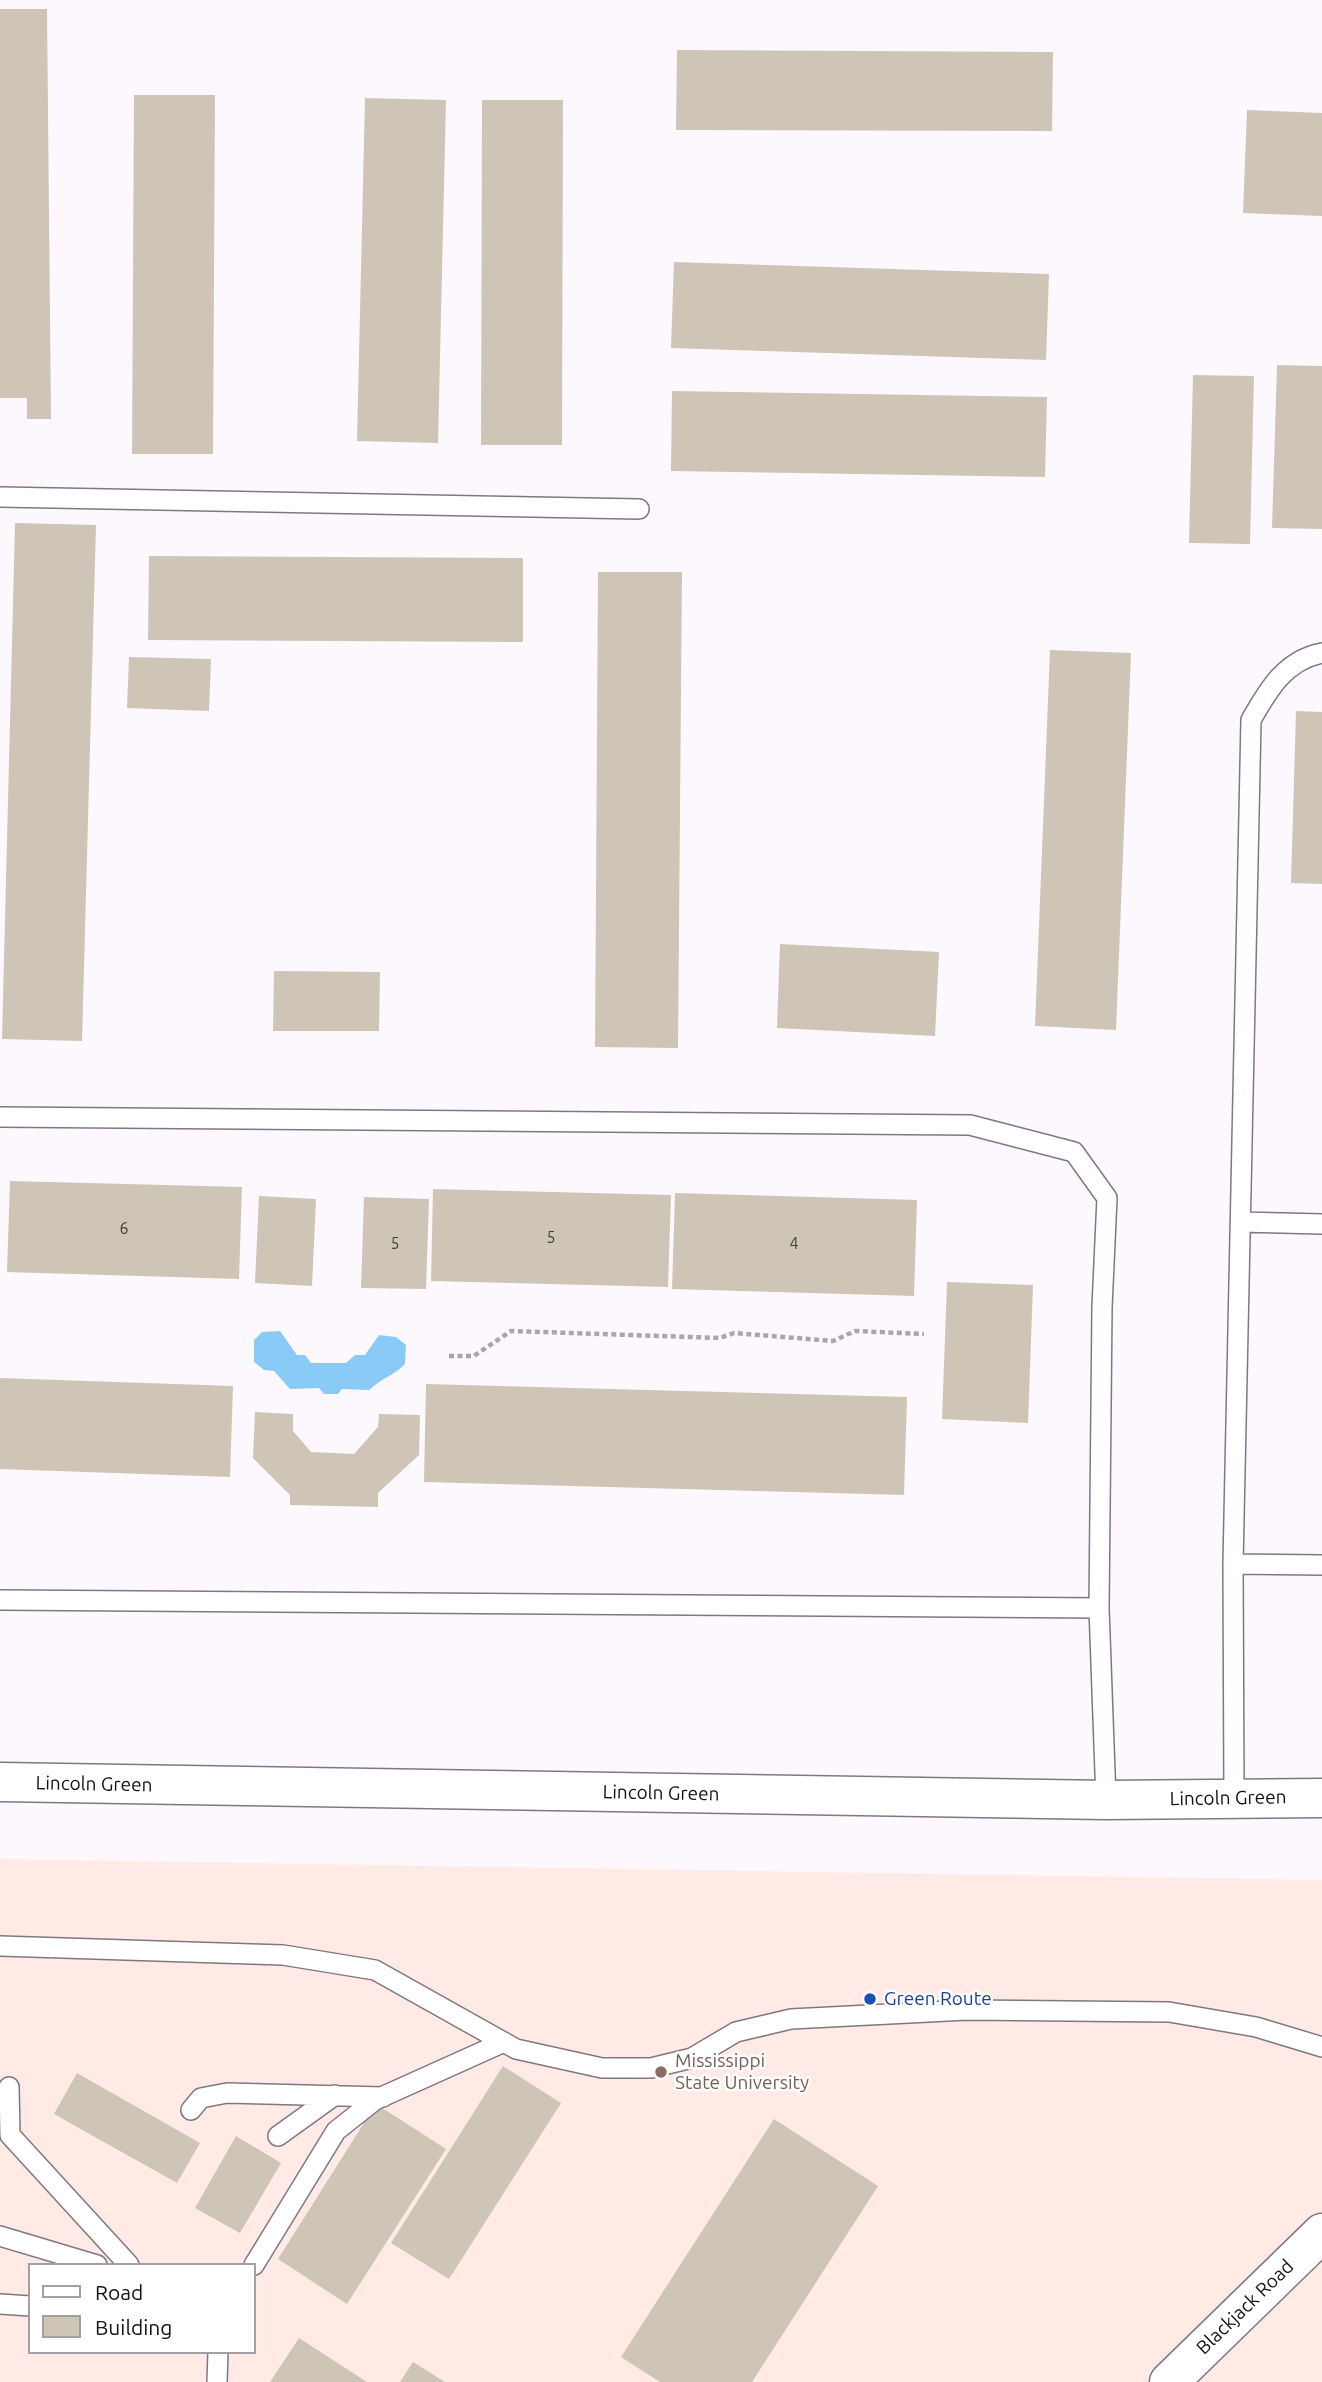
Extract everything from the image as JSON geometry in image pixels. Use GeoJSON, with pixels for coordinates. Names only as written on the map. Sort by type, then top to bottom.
{"type":"FeatureCollection","features":[{"type":"Feature","properties":{"kind":"street","name":"Lincoln Green"},"geometry":{"type":"LineString","coordinates":[[0,1783],[1106,1800],[1322,1798]]}},
{"type":"Feature","properties":{"kind":"street","name":"Blackjack Road"},"geometry":{"type":"LineString","coordinates":[[1170,2382],[1322,2233]]}},
{"type":"Feature","properties":{"kind":"lane"},"geometry":{"type":"LineString","coordinates":[[0,497],[639,509]]}},
{"type":"Feature","properties":{"kind":"lane"},"geometry":{"type":"LineString","coordinates":[[1234,1797],[1233,1564],[1251,720],[1274,680],[1309,655],[1322,653]]}},
{"type":"Feature","properties":{"kind":"lane"},"geometry":{"type":"LineString","coordinates":[[0,1117],[970,1125],[1074,1152],[1107,1198],[1102,1307],[1099,1608],[1106,1800]]}},
{"type":"Feature","properties":{"kind":"lane"},"geometry":{"type":"LineString","coordinates":[[1241,1222],[1322,1224]]}},
{"type":"Feature","properties":{"kind":"lane"},"geometry":{"type":"LineString","coordinates":[[1233,1564],[1322,1565]]}},
{"type":"Feature","properties":{"kind":"lane"},"geometry":{"type":"LineString","coordinates":[[0,1600],[1099,1608]]}},
{"type":"Feature","properties":{"kind":"lane"},"geometry":{"type":"LineString","coordinates":[[0,1946],[283,1955],[375,1970],[516,2049],[602,2068],[651,2068],[692,2058],[736,2032],[791,2019],[967,2010],[1169,2012],[1256,2027],[1322,2047]]}},
{"type":"Feature","properties":{"kind":"lane"},"geometry":{"type":"LineString","coordinates":[[255,2263],[335,2131],[383,2097],[504,2042]]}},
{"type":"Feature","properties":{"kind":"lane"},"geometry":{"type":"LineString","coordinates":[[9,2087],[10,2135],[127,2263]]}},
{"type":"Feature","properties":{"kind":"lane"},"geometry":{"type":"LineString","coordinates":[[191,2110],[201,2098],[227,2093],[383,2097]]}},
{"type":"Feature","properties":{"kind":"lane"},"geometry":{"type":"LineString","coordinates":[[278,2136],[335,2095]]}},
{"type":"Feature","properties":{"kind":"lane"},"geometry":{"type":"LineString","coordinates":[[0,2236],[90,2263]]}},
{"type":"Feature","properties":{"kind":"lane"},"geometry":{"type":"LineString","coordinates":[[0,2304],[28,2306]]}},
{"type":"Feature","properties":{"kind":"lane"},"geometry":{"type":"LineString","coordinates":[[217,2382],[218,2354]]}},
{"type":"Feature","properties":{"kind":"path"},"geometry":{"type":"LineString","coordinates":[[449,1356],[474,1356],[511,1331],[720,1338],[734,1333],[833,1341],[855,1331],[924,1334]]}},
{"type":"Feature","properties":{"kind":"shaded area","name":"Mississippi State University"},"geometry":{"type":"Polygon","coordinates":[[[0,1859],[1322,1880],[1322,2382],[0,2382],[0,1859]]]}},
{"type":"Feature","properties":{"kind":"water"},"geometry":{"type":"Polygon","coordinates":[[[280,1331],[297,1355],[305,1355],[311,1363],[346,1363],[355,1355],[365,1355],[379,1335],[396,1337],[406,1345],[405,1364],[369,1390],[342,1389],[338,1394],[324,1394],[319,1388],[290,1389],[274,1371],[264,1370],[254,1362],[254,1340],[262,1332],[280,1331]]]}},
{"type":"Feature","properties":{"kind":"building"},"geometry":{"type":"Polygon","coordinates":[[[0,9],[47,9],[51,419],[27,419],[27,398],[0,398],[0,9]]]}},
{"type":"Feature","properties":{"kind":"building"},"geometry":{"type":"Polygon","coordinates":[[[677,50],[1053,52],[1052,131],[676,130],[677,50]]]}},
{"type":"Feature","properties":{"kind":"building"},"geometry":{"type":"Polygon","coordinates":[[[134,95],[215,95],[213,454],[132,454],[134,95]]]}},
{"type":"Feature","properties":{"kind":"building"},"geometry":{"type":"Polygon","coordinates":[[[365,98],[446,100],[438,443],[357,441],[365,98]]]}},
{"type":"Feature","properties":{"kind":"building"},"geometry":{"type":"Polygon","coordinates":[[[482,100],[563,100],[562,445],[481,445],[482,100]]]}},
{"type":"Feature","properties":{"kind":"building"},"geometry":{"type":"Polygon","coordinates":[[[1247,110],[1322,113],[1322,216],[1243,213],[1247,110]]]}},
{"type":"Feature","properties":{"kind":"building"},"geometry":{"type":"Polygon","coordinates":[[[674,262],[1049,274],[1046,360],[671,348],[674,262]]]}},
{"type":"Feature","properties":{"kind":"building"},"geometry":{"type":"Polygon","coordinates":[[[1277,365],[1322,366],[1322,529],[1272,528],[1277,365]]]}},
{"type":"Feature","properties":{"kind":"building"},"geometry":{"type":"Polygon","coordinates":[[[1193,375],[1254,376],[1250,544],[1189,543],[1193,375]]]}},
{"type":"Feature","properties":{"kind":"building"},"geometry":{"type":"Polygon","coordinates":[[[672,391],[1047,397],[1045,477],[671,471],[672,391]]]}},
{"type":"Feature","properties":{"kind":"building"},"geometry":{"type":"Polygon","coordinates":[[[15,523],[96,525],[82,1041],[2,1039],[15,523]]]}},
{"type":"Feature","properties":{"kind":"building"},"geometry":{"type":"Polygon","coordinates":[[[149,556],[523,558],[523,642],[148,640],[149,556]]]}},
{"type":"Feature","properties":{"kind":"building"},"geometry":{"type":"Polygon","coordinates":[[[598,572],[682,572],[678,1048],[595,1047],[598,572]]]}},
{"type":"Feature","properties":{"kind":"building"},"geometry":{"type":"Polygon","coordinates":[[[1050,650],[1131,653],[1116,1030],[1035,1026],[1050,650]]]}},
{"type":"Feature","properties":{"kind":"building"},"geometry":{"type":"Polygon","coordinates":[[[129,657],[211,659],[209,711],[127,708],[129,657]]]}},
{"type":"Feature","properties":{"kind":"building"},"geometry":{"type":"Polygon","coordinates":[[[1296,711],[1322,712],[1322,884],[1291,883],[1296,711]]]}},
{"type":"Feature","properties":{"kind":"building"},"geometry":{"type":"Polygon","coordinates":[[[780,944],[939,952],[935,1036],[777,1028],[780,944]]]}},
{"type":"Feature","properties":{"kind":"building"},"geometry":{"type":"Polygon","coordinates":[[[274,971],[380,972],[379,1031],[273,1031],[274,971]]]}},
{"type":"Feature","properties":{"kind":"building"},"geometry":{"type":"Polygon","coordinates":[[[10,1181],[242,1187],[239,1279],[7,1272],[10,1181]]]}},
{"type":"Feature","properties":{"kind":"building"},"geometry":{"type":"Polygon","coordinates":[[[433,1189],[671,1195],[668,1287],[431,1281],[433,1189]]]}},
{"type":"Feature","properties":{"kind":"building"},"geometry":{"type":"Polygon","coordinates":[[[675,1193],[917,1200],[914,1296],[672,1289],[675,1193]]]}},
{"type":"Feature","properties":{"kind":"building"},"geometry":{"type":"Polygon","coordinates":[[[259,1196],[316,1199],[312,1286],[255,1283],[259,1196]]]}},
{"type":"Feature","properties":{"kind":"building"},"geometry":{"type":"Polygon","coordinates":[[[364,1197],[429,1199],[426,1289],[361,1288],[364,1197]]]}},
{"type":"Feature","properties":{"kind":"building"},"geometry":{"type":"Polygon","coordinates":[[[947,1282],[1033,1285],[1028,1423],[942,1419],[947,1282]]]}},
{"type":"Feature","properties":{"kind":"building"},"geometry":{"type":"Polygon","coordinates":[[[0,1378],[233,1386],[230,1477],[0,1469],[0,1378]]]}},
{"type":"Feature","properties":{"kind":"building"},"geometry":{"type":"Polygon","coordinates":[[[426,1384],[907,1397],[904,1495],[424,1482],[426,1384]]]}},
{"type":"Feature","properties":{"kind":"building"},"geometry":{"type":"Polygon","coordinates":[[[255,1412],[293,1414],[293,1431],[311,1452],[354,1454],[378,1427],[379,1414],[420,1415],[419,1455],[378,1493],[378,1507],[290,1505],[290,1495],[253,1458],[255,1412]]]}},
{"type":"Feature","properties":{"kind":"building"},"geometry":{"type":"Polygon","coordinates":[[[503,2066],[561,2103],[449,2279],[391,2243],[503,2066]]]}},
{"type":"Feature","properties":{"kind":"building"},"geometry":{"type":"Polygon","coordinates":[[[77,2073],[200,2143],[177,2183],[54,2114],[77,2073]]]}},
{"type":"Feature","properties":{"kind":"building"},"geometry":{"type":"Polygon","coordinates":[[[376,2104],[446,2149],[347,2304],[278,2259],[376,2104]]]}},
{"type":"Feature","properties":{"kind":"building"},"geometry":{"type":"Polygon","coordinates":[[[774,2119],[878,2186],[752,2382],[660,2382],[621,2357],[774,2119]]]}},
{"type":"Feature","properties":{"kind":"building"},"geometry":{"type":"Polygon","coordinates":[[[236,2136],[281,2163],[240,2233],[195,2208],[236,2136]]]}},
{"type":"Feature","properties":{"kind":"building"},"geometry":{"type":"Polygon","coordinates":[[[299,2338],[367,2382],[270,2382],[299,2338]]]}},
{"type":"Feature","properties":{"kind":"building"},"geometry":{"type":"Polygon","coordinates":[[[413,2362],[445,2382],[400,2382],[413,2362]]]}},
{"type":"Feature","properties":{"kind":"place","name":"Green Route"},"geometry":{"type":"Point","coordinates":[870,1999]}},
{"type":"Feature","properties":{"kind":"place","name":"Mississippi State University"},"geometry":{"type":"Point","coordinates":[661,2072]}}]}
